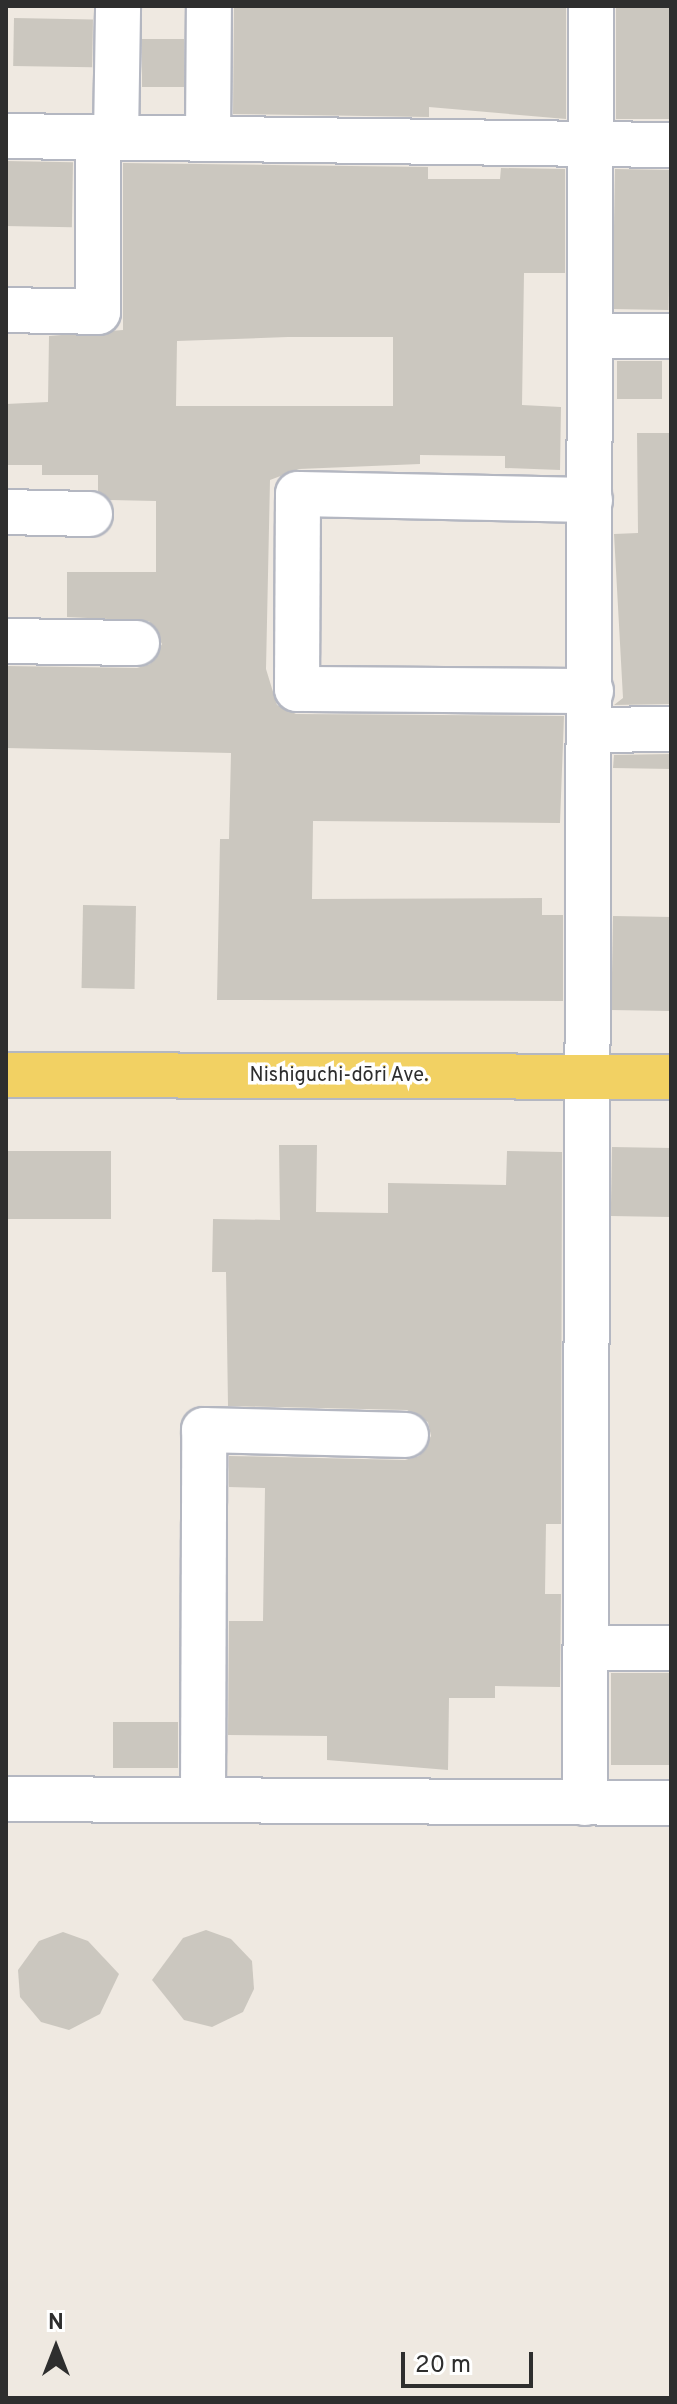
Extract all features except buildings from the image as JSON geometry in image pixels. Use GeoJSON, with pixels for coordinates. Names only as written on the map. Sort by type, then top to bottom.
{"type":"FeatureCollection","features":[{"type":"Feature","properties":{"kind":"main road","name":"Nishiguchi-dōri Ave."},"geometry":{"type":"LineString","coordinates":[[6,1075],[671,1077]]}},
{"type":"Feature","properties":{"kind":"street"},"geometry":{"type":"LineString","coordinates":[[6,310],[98,312],[118,6]]}},
{"type":"Feature","properties":{"kind":"street"},"geometry":{"type":"LineString","coordinates":[[208,139],[209,6]]}},
{"type":"Feature","properties":{"kind":"street"},"geometry":{"type":"LineString","coordinates":[[585,1803],[591,6]]}},
{"type":"Feature","properties":{"kind":"street"},"geometry":{"type":"LineString","coordinates":[[6,136],[671,145]]}},
{"type":"Feature","properties":{"kind":"street"},"geometry":{"type":"LineString","coordinates":[[590,336],[671,336]]}},
{"type":"Feature","properties":{"kind":"street"},"geometry":{"type":"LineString","coordinates":[[590,500],[298,494],[297,689],[591,710],[671,729]]}},
{"type":"Feature","properties":{"kind":"street"},"geometry":{"type":"LineString","coordinates":[[6,512],[90,514]]}},
{"type":"Feature","properties":{"kind":"street"},"geometry":{"type":"LineString","coordinates":[[6,641],[137,643]]}},
{"type":"Feature","properties":{"kind":"street"},"geometry":{"type":"LineString","coordinates":[[203,1800],[204,1430],[406,1435]]}},
{"type":"Feature","properties":{"kind":"street"},"geometry":{"type":"LineString","coordinates":[[586,1648],[671,1648]]}},
{"type":"Feature","properties":{"kind":"street"},"geometry":{"type":"LineString","coordinates":[[6,1799],[671,1803]]}}]}
